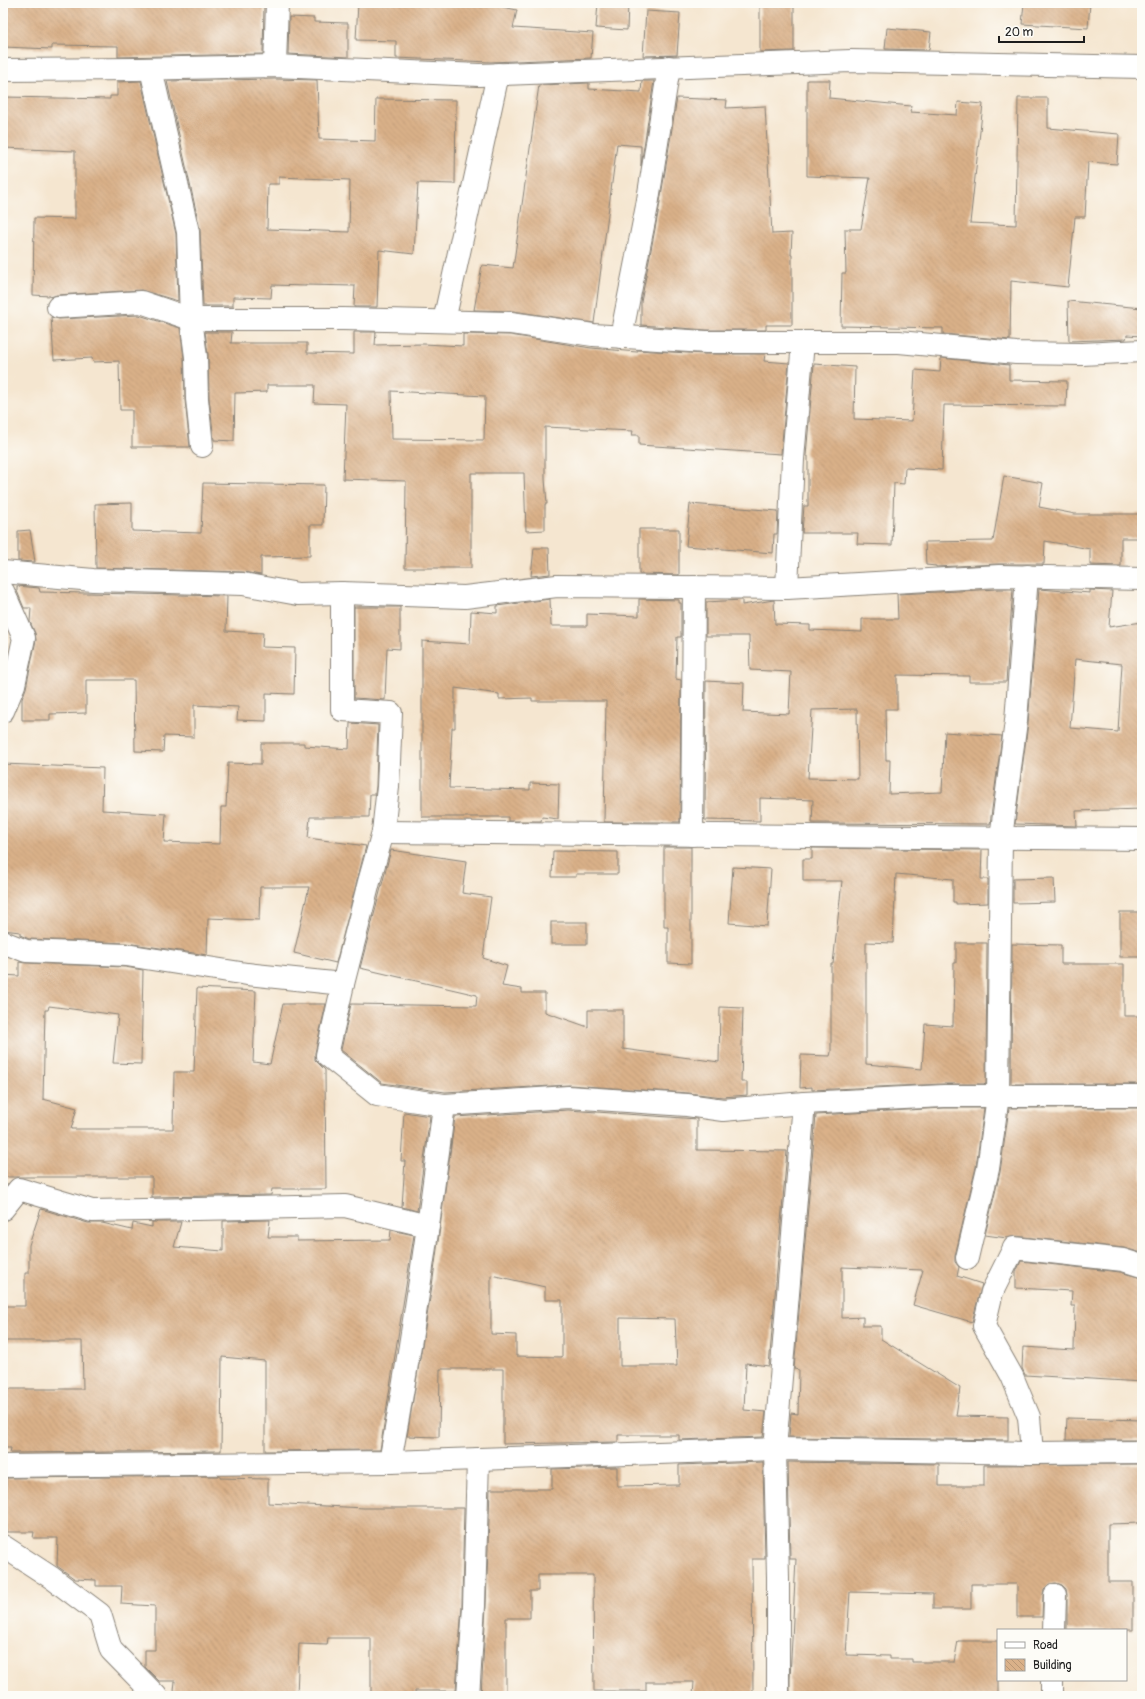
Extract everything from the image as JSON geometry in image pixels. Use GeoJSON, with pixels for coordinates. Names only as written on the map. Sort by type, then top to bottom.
{"type":"FeatureCollection","features":[{"type":"Feature","properties":{"kind":"street"},"geometry":{"type":"LineString","coordinates":[[275,66],[277,3]]}},
{"type":"Feature","properties":{"kind":"street"},"geometry":{"type":"LineString","coordinates":[[3,70],[275,66],[479,75],[851,61],[1142,66]]}},
{"type":"Feature","properties":{"kind":"street"},"geometry":{"type":"LineString","coordinates":[[621,337],[647,206],[669,68]]}},
{"type":"Feature","properties":{"kind":"street"},"geometry":{"type":"LineString","coordinates":[[151,69],[188,232],[191,319],[196,357],[197,399],[202,446]]}},
{"type":"Feature","properties":{"kind":"street"},"geometry":{"type":"LineString","coordinates":[[444,321],[498,74]]}},
{"type":"Feature","properties":{"kind":"street"},"geometry":{"type":"LineString","coordinates":[[58,307],[141,302],[191,319],[343,319],[511,323],[593,335],[706,342],[899,342],[1016,353],[1082,354],[1142,351]]}},
{"type":"Feature","properties":{"kind":"street"},"geometry":{"type":"LineString","coordinates":[[787,588],[794,459],[803,342]]}},
{"type":"Feature","properties":{"kind":"street"},"geometry":{"type":"LineString","coordinates":[[3,572],[93,580],[243,584],[298,594],[342,593],[465,597],[557,586],[787,588],[999,576],[1142,579]]}},
{"type":"Feature","properties":{"kind":"street"},"geometry":{"type":"LineString","coordinates":[[967,1258],[988,1169],[998,1096],[1001,838],[1016,721],[1027,576]]}},
{"type":"Feature","properties":{"kind":"street"},"geometry":{"type":"LineString","coordinates":[[692,835],[694,587]]}},
{"type":"Feature","properties":{"kind":"street"},"geometry":{"type":"LineString","coordinates":[[3,591],[24,638],[14,685],[3,711]]}},
{"type":"Feature","properties":{"kind":"street"},"geometry":{"type":"LineString","coordinates":[[342,593],[342,710],[391,713],[388,787],[383,832],[343,984],[327,1055],[377,1095],[444,1105],[568,1097],[687,1105],[723,1110],[804,1103],[944,1096],[1142,1096]]}},
{"type":"Feature","properties":{"kind":"street"},"geometry":{"type":"LineString","coordinates":[[383,832],[1142,839]]}},
{"type":"Feature","properties":{"kind":"street"},"geometry":{"type":"LineString","coordinates":[[3,942],[26,951],[126,956],[247,974],[343,984]]}},
{"type":"Feature","properties":{"kind":"street"},"geometry":{"type":"LineString","coordinates":[[778,1696],[778,1577],[775,1449],[804,1103]]}},
{"type":"Feature","properties":{"kind":"street"},"geometry":{"type":"LineString","coordinates":[[390,1462],[407,1370],[444,1105]]}},
{"type":"Feature","properties":{"kind":"street"},"geometry":{"type":"LineString","coordinates":[[3,1209],[19,1189],[92,1211],[345,1206],[428,1226]]}},
{"type":"Feature","properties":{"kind":"street"},"geometry":{"type":"LineString","coordinates":[[1032,1453],[1029,1417],[1012,1376],[984,1326],[992,1292],[1014,1248],[1123,1260],[1142,1266]]}},
{"type":"Feature","properties":{"kind":"street"},"geometry":{"type":"LineString","coordinates":[[3,1466],[390,1462],[775,1449],[1032,1453],[1142,1452]]}},
{"type":"Feature","properties":{"kind":"street"},"geometry":{"type":"LineString","coordinates":[[468,1696],[474,1606],[478,1459]]}},
{"type":"Feature","properties":{"kind":"street"},"geometry":{"type":"LineString","coordinates":[[3,1546],[52,1578],[100,1614],[111,1650],[156,1696]]}},
{"type":"Feature","properties":{"kind":"street"},"geometry":{"type":"LineString","coordinates":[[1054,1629],[1055,1595]]}},
{"type":"Feature","properties":{"kind":"street"},"geometry":{"type":"LineString","coordinates":[[1052,1681],[1052,1696]]}},
{"type":"Feature","properties":{"kind":"building"},"geometry":{"type":"Polygon","coordinates":[[[3,3],[99,3],[153,5],[153,3],[264,3],[263,54],[118,57],[118,46],[52,45],[52,49],[3,47],[3,3]]]}},
{"type":"Feature","properties":{"kind":"building"},"geometry":{"type":"Polygon","coordinates":[[[358,3],[484,3],[517,10],[513,28],[593,33],[591,58],[491,62],[396,58],[396,41],[356,40],[358,3]]]}},
{"type":"Feature","properties":{"kind":"building"},"geometry":{"type":"Polygon","coordinates":[[[598,3],[628,3],[627,30],[596,28],[598,3]]]}},
{"type":"Feature","properties":{"kind":"building"},"geometry":{"type":"Polygon","coordinates":[[[760,3],[794,3],[794,51],[760,52],[760,3]]]}},
{"type":"Feature","properties":{"kind":"building"},"geometry":{"type":"Polygon","coordinates":[[[1024,3],[1090,3],[1088,28],[1022,24],[1024,3]]]}},
{"type":"Feature","properties":{"kind":"building"},"geometry":{"type":"Polygon","coordinates":[[[646,11],[680,13],[677,55],[643,56],[646,11]]]}},
{"type":"Feature","properties":{"kind":"building"},"geometry":{"type":"Polygon","coordinates":[[[289,17],[314,18],[314,22],[348,23],[348,57],[288,54],[289,17]]]}},
{"type":"Feature","properties":{"kind":"building"},"geometry":{"type":"Polygon","coordinates":[[[887,28],[931,32],[929,50],[885,49],[887,28]]]}},
{"type":"Feature","properties":{"kind":"building"},"geometry":{"type":"Polygon","coordinates":[[[275,79],[317,80],[319,139],[375,141],[376,99],[456,100],[455,184],[418,183],[414,254],[379,250],[377,307],[354,307],[355,286],[306,285],[272,285],[271,298],[233,297],[233,306],[203,306],[200,229],[167,81],[275,79]],[[279,177],[279,184],[268,184],[267,229],[349,232],[350,180],[279,177]]]}},
{"type":"Feature","properties":{"kind":"building"},"geometry":{"type":"Polygon","coordinates":[[[807,80],[830,80],[829,98],[911,106],[910,112],[957,115],[958,102],[983,104],[970,223],[1016,225],[1018,98],[1048,98],[1048,128],[1119,134],[1117,164],[1088,162],[1085,217],[1075,217],[1068,287],[1011,281],[1010,340],[943,334],[943,328],[841,326],[842,273],[846,273],[845,229],[861,229],[870,178],[807,176],[807,80]]]}},
{"type":"Feature","properties":{"kind":"building"},"geometry":{"type":"Polygon","coordinates":[[[141,81],[176,234],[178,301],[141,290],[57,295],[50,297],[33,295],[34,218],[75,219],[75,151],[3,148],[3,97],[110,99],[110,96],[117,96],[117,82],[141,81]]]}},
{"type":"Feature","properties":{"kind":"building"},"geometry":{"type":"Polygon","coordinates":[[[642,81],[654,81],[641,166],[641,146],[617,144],[594,323],[513,311],[474,310],[482,265],[513,268],[539,85],[589,83],[589,89],[641,92],[642,81]]]}},
{"type":"Feature","properties":{"kind":"building"},"geometry":{"type":"Polygon","coordinates":[[[677,98],[727,100],[726,108],[765,106],[772,234],[792,233],[792,325],[766,325],[766,330],[706,330],[641,325],[641,302],[659,208],[677,98]]]}},
{"type":"Feature","properties":{"kind":"building"},"geometry":{"type":"Polygon","coordinates":[[[1068,301],[1142,308],[1142,336],[1127,335],[1126,339],[1069,341],[1068,301]]]}},
{"type":"Feature","properties":{"kind":"building"},"geometry":{"type":"Polygon","coordinates":[[[139,315],[180,328],[184,358],[185,400],[190,447],[132,447],[132,410],[120,410],[119,361],[93,362],[92,358],[54,360],[51,317],[59,319],[139,315]]]}},
{"type":"Feature","properties":{"kind":"building"},"geometry":{"type":"Polygon","coordinates":[[[205,332],[232,332],[231,343],[307,343],[307,353],[354,354],[354,332],[376,332],[375,345],[424,344],[463,346],[463,334],[510,335],[591,348],[637,352],[637,350],[705,354],[765,354],[764,361],[789,363],[781,454],[639,445],[639,435],[632,435],[633,431],[545,427],[545,479],[547,504],[545,504],[545,530],[526,531],[524,473],[471,473],[471,568],[405,568],[406,481],[343,479],[346,404],[314,403],[315,385],[267,385],[267,392],[235,393],[234,441],[214,440],[209,398],[208,355],[205,332]],[[391,391],[392,439],[484,440],[485,396],[391,391]]]}},
{"type":"Feature","properties":{"kind":"building"},"geometry":{"type":"Polygon","coordinates":[[[941,358],[1009,365],[1009,380],[1067,381],[1066,406],[944,405],[942,470],[905,468],[904,484],[894,483],[892,545],[857,544],[858,533],[802,533],[804,506],[808,506],[808,456],[806,456],[814,364],[855,367],[854,419],[912,421],[915,370],[940,372],[941,358]]]}},
{"type":"Feature","properties":{"kind":"building"},"geometry":{"type":"Polygon","coordinates":[[[1004,476],[1043,483],[1039,507],[1075,514],[1142,514],[1142,538],[1121,538],[1121,566],[1090,565],[1090,549],[1045,541],[1044,564],[998,564],[936,567],[926,565],[925,542],[993,541],[1004,476]]]}},
{"type":"Feature","properties":{"kind":"building"},"geometry":{"type":"Polygon","coordinates":[[[203,483],[324,485],[323,525],[310,525],[310,556],[261,557],[261,575],[243,572],[96,568],[95,504],[132,503],[132,531],[201,533],[203,483]]]}},
{"type":"Feature","properties":{"kind":"building"},"geometry":{"type":"Polygon","coordinates":[[[690,504],[778,511],[777,534],[774,534],[773,553],[686,546],[690,504]]]}},
{"type":"Feature","properties":{"kind":"building"},"geometry":{"type":"Polygon","coordinates":[[[639,529],[679,529],[679,575],[639,574],[639,529]]]}},
{"type":"Feature","properties":{"kind":"building"},"geometry":{"type":"Polygon","coordinates":[[[30,530],[35,562],[18,561],[18,531],[30,530]]]}},
{"type":"Feature","properties":{"kind":"building"},"geometry":{"type":"Polygon","coordinates":[[[534,548],[549,548],[550,574],[531,576],[534,548]]]}},
{"type":"Feature","properties":{"kind":"building"},"geometry":{"type":"Polygon","coordinates":[[[17,586],[39,588],[40,592],[227,596],[226,631],[263,633],[262,647],[295,648],[294,694],[266,693],[266,721],[237,720],[238,707],[194,705],[194,737],[164,736],[163,752],[135,751],[134,680],[86,680],[86,713],[50,714],[50,720],[22,720],[22,699],[26,688],[36,640],[35,633],[30,622],[31,608],[24,608],[17,591],[17,586]]]}},
{"type":"Feature","properties":{"kind":"building"},"geometry":{"type":"Polygon","coordinates":[[[1013,589],[1006,682],[969,682],[969,676],[897,675],[897,709],[885,709],[886,760],[890,760],[889,794],[942,792],[945,732],[1002,736],[990,824],[812,823],[813,800],[760,798],[760,821],[705,820],[706,681],[744,683],[743,712],[789,714],[791,672],[750,670],[749,636],[706,636],[706,602],[742,600],[742,605],[774,600],[775,624],[810,625],[810,630],[862,632],[862,619],[898,619],[897,594],[1013,589]],[[857,709],[812,710],[808,778],[858,779],[857,709]]]}},
{"type":"Feature","properties":{"kind":"building"},"geometry":{"type":"Polygon","coordinates":[[[1039,589],[1090,593],[1090,590],[1112,591],[1109,627],[1142,622],[1142,809],[1076,811],[1077,826],[1015,824],[1028,723],[1039,589]],[[1075,659],[1070,728],[1118,732],[1122,664],[1075,659]]]}},
{"type":"Feature","properties":{"kind":"building"},"geometry":{"type":"Polygon","coordinates":[[[550,599],[551,626],[587,626],[587,614],[639,616],[639,599],[679,600],[679,603],[681,603],[681,637],[677,637],[676,679],[681,680],[680,822],[604,822],[606,701],[532,701],[532,698],[499,699],[499,694],[455,688],[455,728],[452,728],[449,788],[530,790],[530,783],[559,784],[558,819],[542,817],[541,821],[508,821],[508,817],[422,817],[422,641],[470,644],[471,611],[497,613],[497,606],[550,599]]]}},
{"type":"Feature","properties":{"kind":"building"},"geometry":{"type":"Polygon","coordinates":[[[354,607],[400,607],[400,649],[387,648],[385,700],[354,698],[354,607]]]}},
{"type":"Feature","properties":{"kind":"building"},"geometry":{"type":"Polygon","coordinates":[[[350,723],[378,725],[376,786],[375,794],[370,794],[369,817],[310,817],[308,838],[366,846],[336,963],[294,953],[309,887],[260,887],[259,920],[208,918],[207,955],[126,943],[29,939],[20,935],[20,932],[3,930],[3,764],[103,768],[102,810],[166,814],[164,842],[220,844],[221,807],[226,807],[228,763],[261,764],[261,743],[304,743],[304,746],[349,749],[350,723]]]}},
{"type":"Feature","properties":{"kind":"building"},"geometry":{"type":"Polygon","coordinates":[[[664,847],[691,847],[691,964],[668,963],[668,927],[664,927],[664,847]]]}},
{"type":"Feature","properties":{"kind":"building"},"geometry":{"type":"Polygon","coordinates":[[[812,848],[982,850],[981,879],[988,879],[988,903],[956,904],[956,902],[953,902],[953,879],[896,874],[893,943],[866,942],[866,1064],[922,1069],[925,1024],[953,1026],[954,963],[956,963],[956,943],[987,943],[986,1084],[943,1084],[812,1090],[812,1087],[800,1088],[801,1055],[830,1056],[831,1052],[831,964],[833,964],[842,881],[803,881],[803,859],[812,859],[812,848]]]}},
{"type":"Feature","properties":{"kind":"building"},"geometry":{"type":"Polygon","coordinates":[[[391,850],[466,861],[462,893],[491,897],[483,958],[507,966],[502,986],[522,989],[522,993],[545,993],[545,1012],[588,1027],[588,1010],[623,1010],[623,1049],[719,1062],[720,1007],[743,1008],[741,1082],[747,1082],[747,1095],[723,1097],[688,1093],[569,1085],[445,1092],[382,1083],[341,1050],[351,1004],[476,1006],[477,995],[360,968],[391,850]]]}},
{"type":"Feature","properties":{"kind":"building"},"geometry":{"type":"Polygon","coordinates":[[[553,851],[618,852],[618,874],[576,874],[576,877],[552,877],[553,851]]]}},
{"type":"Feature","properties":{"kind":"building"},"geometry":{"type":"Polygon","coordinates":[[[733,867],[771,869],[767,926],[729,923],[733,867]]]}},
{"type":"Feature","properties":{"kind":"building"},"geometry":{"type":"Polygon","coordinates":[[[1054,878],[1055,902],[1013,903],[1013,879],[1054,878]]]}},
{"type":"Feature","properties":{"kind":"building"},"geometry":{"type":"Polygon","coordinates":[[[1120,912],[1142,912],[1142,957],[1120,957],[1120,912]]]}},
{"type":"Feature","properties":{"kind":"building"},"geometry":{"type":"Polygon","coordinates":[[[551,922],[587,922],[587,944],[551,944],[551,922]]]}},
{"type":"Feature","properties":{"kind":"building"},"geometry":{"type":"Polygon","coordinates":[[[1012,944],[1061,945],[1061,964],[1124,964],[1124,1016],[1142,1016],[1142,1084],[1011,1084],[1012,944]]]}},
{"type":"Feature","properties":{"kind":"building"},"geometry":{"type":"Polygon","coordinates":[[[19,962],[125,967],[143,970],[141,1064],[113,1063],[118,1015],[49,1006],[48,1010],[45,1010],[43,1099],[77,1108],[71,1129],[173,1129],[174,1072],[194,1072],[197,988],[256,991],[253,1062],[270,1064],[283,1004],[326,1004],[315,1053],[315,1060],[325,1070],[326,1189],[272,1189],[271,1195],[152,1197],[152,1177],[3,1177],[3,975],[19,976],[19,962]]]}},
{"type":"Feature","properties":{"kind":"building"},"geometry":{"type":"Polygon","coordinates":[[[944,1108],[984,1108],[976,1167],[955,1256],[955,1262],[959,1267],[957,1276],[982,1284],[972,1322],[913,1305],[923,1270],[842,1267],[842,1318],[863,1317],[863,1326],[881,1326],[881,1339],[960,1388],[956,1416],[1008,1417],[1008,1440],[789,1437],[791,1413],[798,1414],[799,1370],[794,1369],[816,1115],[944,1108]]]}},
{"type":"Feature","properties":{"kind":"building"},"geometry":{"type":"Polygon","coordinates":[[[1009,1108],[1142,1108],[1142,1253],[1124,1248],[1015,1236],[1007,1238],[985,1235],[1000,1172],[1009,1108]]]}},
{"type":"Feature","properties":{"kind":"building"},"geometry":{"type":"Polygon","coordinates":[[[568,1110],[697,1119],[697,1150],[787,1151],[769,1366],[746,1363],[744,1410],[766,1412],[763,1437],[679,1440],[679,1435],[618,1435],[618,1442],[503,1444],[503,1369],[440,1369],[439,1437],[407,1436],[432,1286],[455,1117],[568,1110]],[[491,1275],[491,1334],[516,1335],[516,1356],[562,1357],[562,1300],[545,1300],[545,1287],[491,1275]],[[620,1318],[620,1366],[677,1366],[675,1319],[620,1318]]]}},
{"type":"Feature","properties":{"kind":"building"},"geometry":{"type":"Polygon","coordinates":[[[404,1112],[430,1116],[417,1211],[402,1207],[405,1161],[401,1161],[404,1112]]]}},
{"type":"Feature","properties":{"kind":"building"},"geometry":{"type":"Polygon","coordinates":[[[41,1209],[88,1223],[102,1223],[132,1230],[133,1223],[152,1227],[152,1222],[181,1222],[174,1247],[223,1251],[223,1221],[270,1220],[268,1237],[297,1237],[297,1241],[390,1240],[391,1230],[414,1235],[380,1450],[265,1451],[265,1361],[222,1357],[221,1451],[10,1453],[11,1448],[3,1448],[3,1389],[83,1389],[82,1341],[3,1341],[3,1306],[25,1306],[25,1273],[29,1273],[29,1245],[41,1209]]]}},
{"type":"Feature","properties":{"kind":"building"},"geometry":{"type":"Polygon","coordinates":[[[1021,1261],[1120,1272],[1142,1278],[1142,1382],[1025,1375],[1022,1368],[1023,1347],[1074,1350],[1075,1306],[1071,1306],[1072,1291],[1016,1288],[1016,1272],[1021,1261]]]}},
{"type":"Feature","properties":{"kind":"building"},"geometry":{"type":"Polygon","coordinates":[[[1067,1418],[1142,1420],[1142,1440],[1066,1440],[1067,1418]]]}},
{"type":"Feature","properties":{"kind":"building"},"geometry":{"type":"Polygon","coordinates":[[[763,1462],[765,1559],[752,1559],[753,1694],[693,1696],[694,1682],[646,1682],[646,1691],[594,1691],[593,1575],[538,1575],[538,1591],[530,1591],[530,1618],[506,1618],[506,1696],[481,1696],[490,1489],[552,1489],[552,1469],[617,1467],[617,1486],[679,1485],[679,1465],[763,1462]]]}},
{"type":"Feature","properties":{"kind":"building"},"geometry":{"type":"Polygon","coordinates":[[[788,1462],[939,1464],[939,1486],[984,1486],[984,1465],[1142,1464],[1142,1523],[1108,1524],[1108,1582],[1133,1582],[1133,1630],[1067,1629],[1066,1589],[1062,1585],[1056,1583],[1049,1584],[1044,1589],[1042,1617],[1017,1617],[1017,1584],[971,1584],[971,1609],[933,1609],[933,1594],[850,1592],[846,1655],[890,1656],[890,1659],[912,1659],[912,1662],[954,1662],[958,1641],[997,1641],[998,1696],[795,1696],[795,1694],[790,1694],[796,1559],[790,1559],[788,1462]]]}},
{"type":"Feature","properties":{"kind":"building"},"geometry":{"type":"Polygon","coordinates":[[[220,1476],[220,1478],[268,1479],[268,1503],[364,1508],[464,1508],[462,1605],[456,1691],[415,1691],[415,1696],[371,1696],[371,1638],[328,1638],[327,1645],[299,1644],[297,1696],[215,1696],[174,1691],[175,1681],[159,1681],[145,1667],[145,1650],[155,1650],[155,1606],[121,1604],[122,1586],[96,1586],[96,1580],[75,1579],[57,1566],[58,1538],[33,1538],[34,1532],[6,1532],[6,1478],[220,1476]]]}}]}
